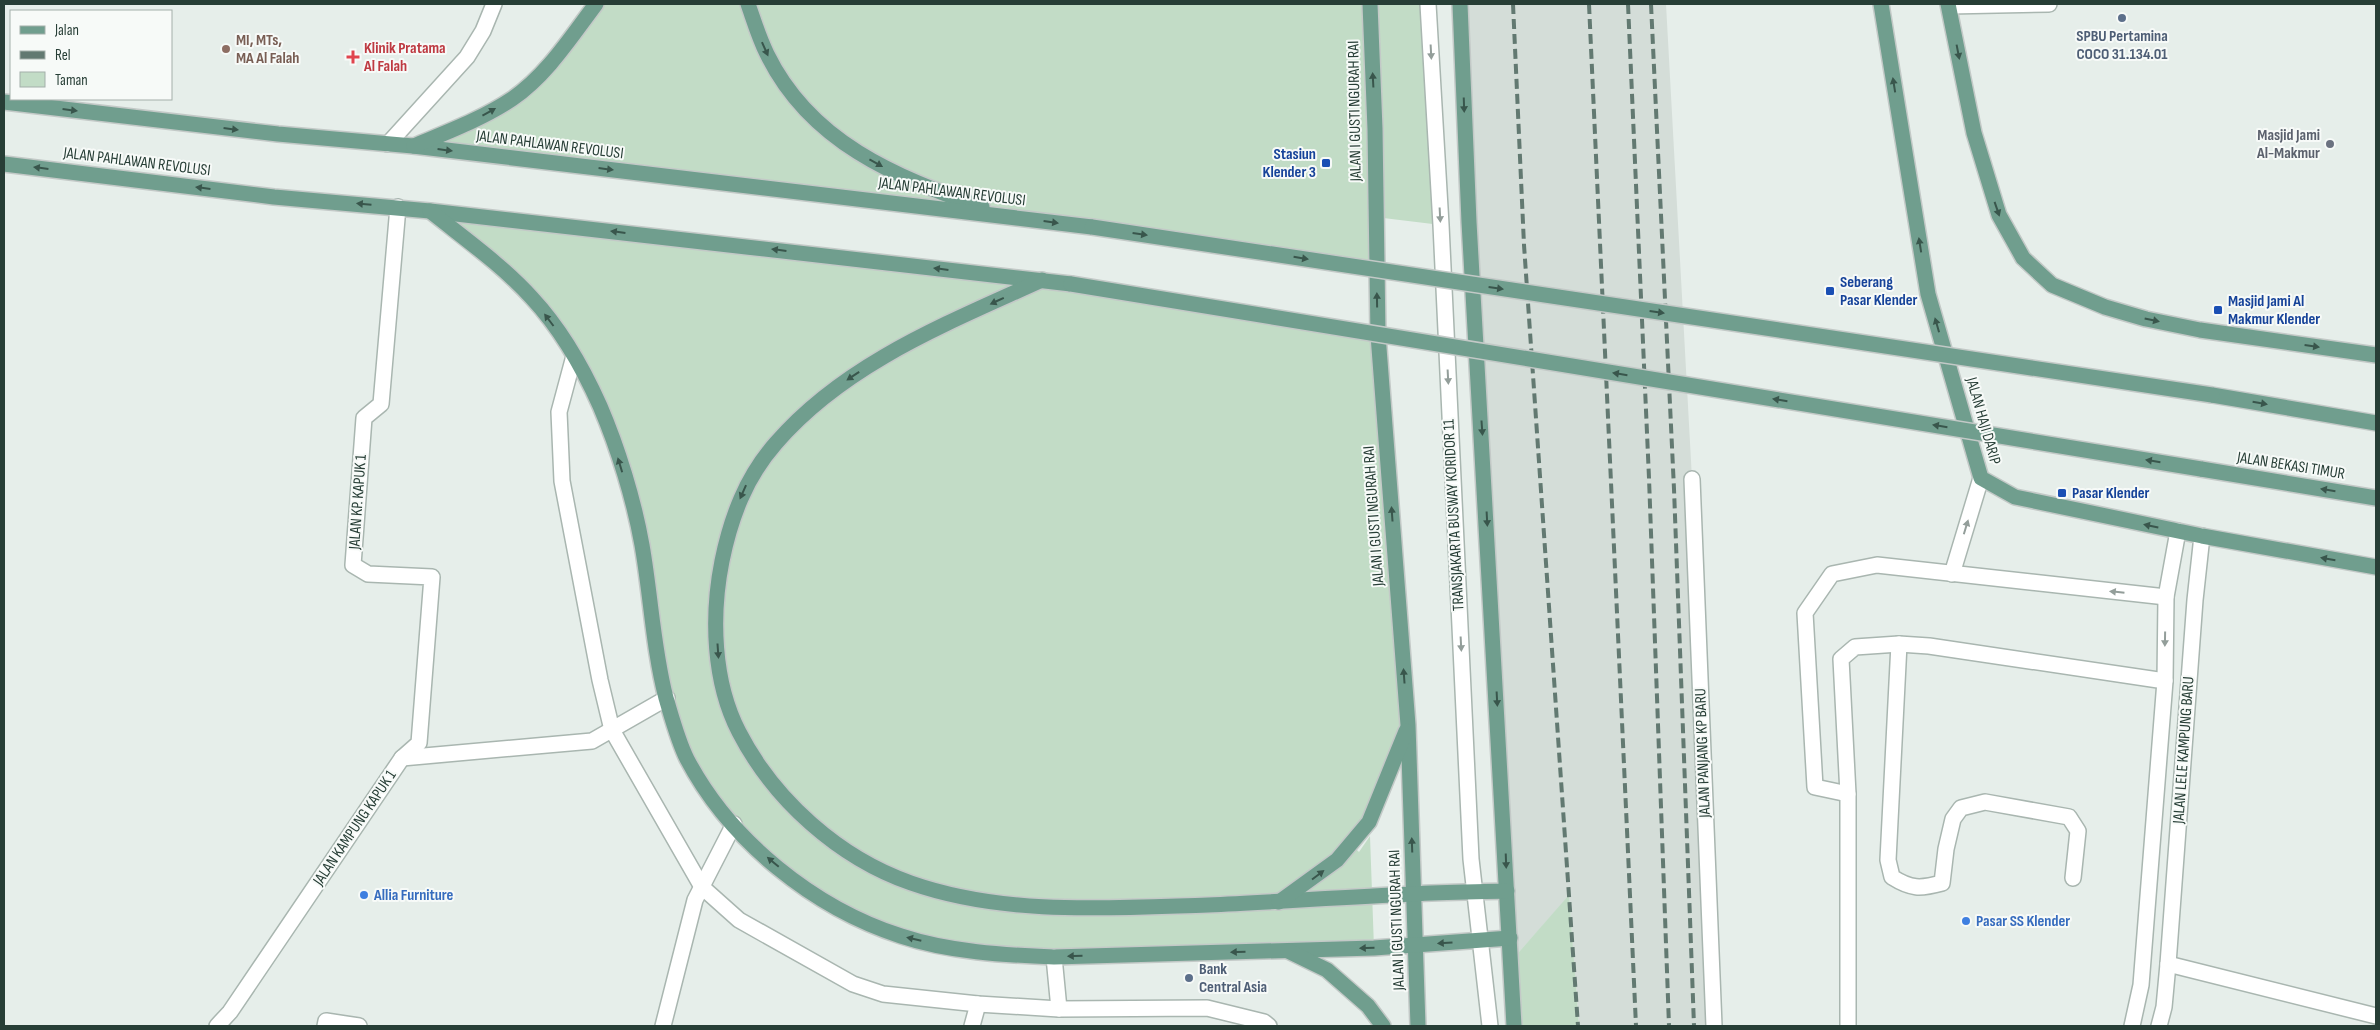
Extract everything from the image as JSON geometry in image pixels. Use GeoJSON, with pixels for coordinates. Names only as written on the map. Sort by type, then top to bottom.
{"type":"FeatureCollection","features":[{"type":"Feature","properties":{"kind":"main road"},"geometry":{"type":"LineString","coordinates":[[413,146],[478,118],[512,99],[553,60],[596,4]]}},
{"type":"Feature","properties":{"kind":"main road"},"geometry":{"type":"LineString","coordinates":[[748,4],[766,54],[781,79],[797,100],[833,137],[880,165],[910,180],[1011,216]]}},
{"type":"Feature","properties":{"kind":"main road","name":"JALAN I GUSTI NGURAH RAI"},"geometry":{"type":"LineString","coordinates":[[1370,4],[1375,129],[1378,335],[1408,725],[1418,1026]]}},
{"type":"Feature","properties":{"kind":"main road"},"geometry":{"type":"LineString","coordinates":[[1460,4],[1469,222],[1508,891],[1514,1026]]}},
{"type":"Feature","properties":{"kind":"main road","name":"JALAN HAJI DARIP"},"geometry":{"type":"LineString","coordinates":[[1881,4],[1928,294],[1981,478],[2015,497],[2202,536],[2376,567]]}},
{"type":"Feature","properties":{"kind":"main road"},"geometry":{"type":"LineString","coordinates":[[1949,5],[1974,133],[1998,215],[2023,258],[2052,286],[2105,307],[2146,319],[2200,330],[2376,355]]}},
{"type":"Feature","properties":{"kind":"main road","name":"JALAN PAHLAWAN REVOLUSI"},"geometry":{"type":"LineString","coordinates":[[4,102],[278,134],[413,146],[1011,216],[2212,395],[2376,423]]}},
{"type":"Feature","properties":{"kind":"main road","name":"JALAN PAHLAWAN REVOLUSI"},"geometry":{"type":"LineString","coordinates":[[4,164],[274,197],[398,207],[1042,280],[1378,335]]}},
{"type":"Feature","properties":{"kind":"main road"},"geometry":{"type":"LineString","coordinates":[[430,211],[506,272],[533,299],[574,356],[597,400],[611,435],[634,512],[642,544],[666,698],[686,757],[702,785],[734,824],[753,845],[799,884],[844,912],[903,937],[942,946],[1012,954],[1054,957],[1287,950],[1510,938]]}},
{"type":"Feature","properties":{"kind":"main road"},"geometry":{"type":"LineString","coordinates":[[1042,280],[907,344],[859,371],[804,414],[776,443],[744,487],[728,529],[718,578],[716,612],[718,657],[727,699],[738,730],[759,764],[780,791],[815,827],[874,868],[910,883],[952,895],[994,902],[1038,905],[1135,907],[1508,891]]}},
{"type":"Feature","properties":{"kind":"main road","name":"JALAN BEKASI TIMUR"},"geometry":{"type":"LineString","coordinates":[[1378,335],[2376,498]]}},
{"type":"Feature","properties":{"kind":"main road"},"geometry":{"type":"LineString","coordinates":[[1278,902],[1337,860],[1369,822],[1408,725]]}},
{"type":"Feature","properties":{"kind":"main road"},"geometry":{"type":"LineString","coordinates":[[1287,950],[1327,970],[1354,991],[1384,1026]]}},
{"type":"Feature","properties":{"kind":"street"},"geometry":{"type":"LineString","coordinates":[[388,144],[467,57],[483,31],[494,4]]}},
{"type":"Feature","properties":{"kind":"street","name":"TRANSJAKARTA BUSWAY KORIDOR 11"},"geometry":{"type":"LineString","coordinates":[[1428,4],[1441,225],[1471,859],[1490,1026]]}},
{"type":"Feature","properties":{"kind":"street"},"geometry":{"type":"LineString","coordinates":[[1949,5],[2053,4]]}},
{"type":"Feature","properties":{"kind":"street","name":"JALAN KP. KAPUK 1"},"geometry":{"type":"LineString","coordinates":[[398,207],[381,404],[364,418],[353,565],[368,574],[432,577],[419,743],[402,758]]}},
{"type":"Feature","properties":{"kind":"street"},"geometry":{"type":"LineString","coordinates":[[574,356],[559,412],[562,481],[600,680],[612,730],[702,887],[739,920],[853,984],[883,994],[978,1004],[1059,1009],[1207,1008],[1264,1022],[1269,1026]]}},
{"type":"Feature","properties":{"kind":"street"},"geometry":{"type":"LineString","coordinates":[[1952,574],[1981,478]]}},
{"type":"Feature","properties":{"kind":"street","name":"JALAN PANJANG KP BARU"},"geometry":{"type":"LineString","coordinates":[[1692,479],[1714,1026]]}},
{"type":"Feature","properties":{"kind":"street"},"geometry":{"type":"LineString","coordinates":[[2132,1026],[2141,985],[2165,682],[2166,597],[2178,531]]}},
{"type":"Feature","properties":{"kind":"street","name":"JALAN LELE KAMPUNG BARU"},"geometry":{"type":"LineString","coordinates":[[2159,1026],[2164,1006],[2168,964],[2195,600],[2202,536]]}},
{"type":"Feature","properties":{"kind":"street"},"geometry":{"type":"LineString","coordinates":[[1848,794],[1815,787],[1805,613],[1832,574],[1877,566],[2166,597]]}},
{"type":"Feature","properties":{"kind":"street"},"geometry":{"type":"LineString","coordinates":[[1848,1026],[1848,794],[1842,659],[1855,647],[1899,644],[1929,646],[2165,682]]}},
{"type":"Feature","properties":{"kind":"street"},"geometry":{"type":"LineString","coordinates":[[1899,644],[1888,860],[1892,877],[1906,886],[1924,888],[1942,883],[1946,849],[1953,819],[1961,808],[1985,802],[2069,817],[2078,831],[2073,878]]}},
{"type":"Feature","properties":{"kind":"street","name":"JALAN KAMPUNG KAPUK 1"},"geometry":{"type":"LineString","coordinates":[[216,1026],[230,1012],[402,758],[592,741],[666,698]]}},
{"type":"Feature","properties":{"kind":"street"},"geometry":{"type":"LineString","coordinates":[[664,1026],[695,900],[734,824]]}},
{"type":"Feature","properties":{"kind":"street"},"geometry":{"type":"LineString","coordinates":[[1054,957],[1059,1009]]}},
{"type":"Feature","properties":{"kind":"street"},"geometry":{"type":"LineString","coordinates":[[2168,964],[2376,1016]]}},
{"type":"Feature","properties":{"kind":"street"},"geometry":{"type":"LineString","coordinates":[[972,1026],[978,1004]]}},
{"type":"Feature","properties":{"kind":"street"},"geometry":{"type":"LineString","coordinates":[[325,1026],[326,1021],[359,1026]]}},
{"type":"Feature","properties":{"kind":"shaded area"},"geometry":{"type":"Polygon","coordinates":[[[1460,4],[1666,4],[1692,479],[1716,1026],[1579,1026],[1569,896],[1511,961],[1460,4]]]}},
{"type":"Feature","properties":{"kind":"green space"},"geometry":{"type":"Polygon","coordinates":[[[596,4],[1428,4],[1441,225],[1375,217],[1376,270],[413,146],[512,99],[596,4]]]}},
{"type":"Feature","properties":{"kind":"green space"},"geometry":{"type":"Polygon","coordinates":[[[430,211],[1042,280],[1378,335],[1408,725],[1351,844],[1359,852],[1370,836],[1374,948],[1021,955],[878,928],[753,845],[686,757],[653,629],[611,435],[553,324],[430,211]]]}},
{"type":"Feature","properties":{"kind":"green space"},"geometry":{"type":"Polygon","coordinates":[[[1569,895],[1579,1026],[1514,1026],[1511,961],[1569,895]]]}},
{"type":"Feature","properties":{"kind":"railway"},"geometry":{"type":"LineString","coordinates":[[1513,4],[1524,245],[1578,1026]]}},
{"type":"Feature","properties":{"kind":"railway"},"geometry":{"type":"LineString","coordinates":[[1589,4],[1636,1026]]}},
{"type":"Feature","properties":{"kind":"railway"},"geometry":{"type":"LineString","coordinates":[[1628,4],[1649,478],[1669,1026]]}},
{"type":"Feature","properties":{"kind":"railway"},"geometry":{"type":"LineString","coordinates":[[1651,4],[1674,489],[1694,1026]]}},
{"type":"Feature","properties":{"kind":"place","name":"SPBU Pertamina COCO 31.134.01"},"geometry":{"type":"Point","coordinates":[2122,18]}},
{"type":"Feature","properties":{"kind":"place","name":"MI, MTs, MA Al Falah"},"geometry":{"type":"Point","coordinates":[226,49]}},
{"type":"Feature","properties":{"kind":"place","name":"Klinik Pratama Al Falah"},"geometry":{"type":"Point","coordinates":[353,57]}},
{"type":"Feature","properties":{"kind":"place","name":"Masjid Jami Al-Makmur"},"geometry":{"type":"Point","coordinates":[2330,144]}},
{"type":"Feature","properties":{"kind":"place","name":"Stasiun Klender 3"},"geometry":{"type":"Point","coordinates":[1326,163]}},
{"type":"Feature","properties":{"kind":"place","name":"Seberang Pasar Klender"},"geometry":{"type":"Point","coordinates":[1830,291]}},
{"type":"Feature","properties":{"kind":"place","name":"Masjid Jami Al Makmur Klender"},"geometry":{"type":"Point","coordinates":[2218,310]}},
{"type":"Feature","properties":{"kind":"place","name":"Pasar Klender"},"geometry":{"type":"Point","coordinates":[2062,493]}},
{"type":"Feature","properties":{"kind":"place","name":"Allia Furniture"},"geometry":{"type":"Point","coordinates":[364,895]}},
{"type":"Feature","properties":{"kind":"place","name":"Pasar SS Klender"},"geometry":{"type":"Point","coordinates":[1966,921]}},
{"type":"Feature","properties":{"kind":"place","name":"Bank Central Asia"},"geometry":{"type":"Point","coordinates":[1189,978]}}]}
